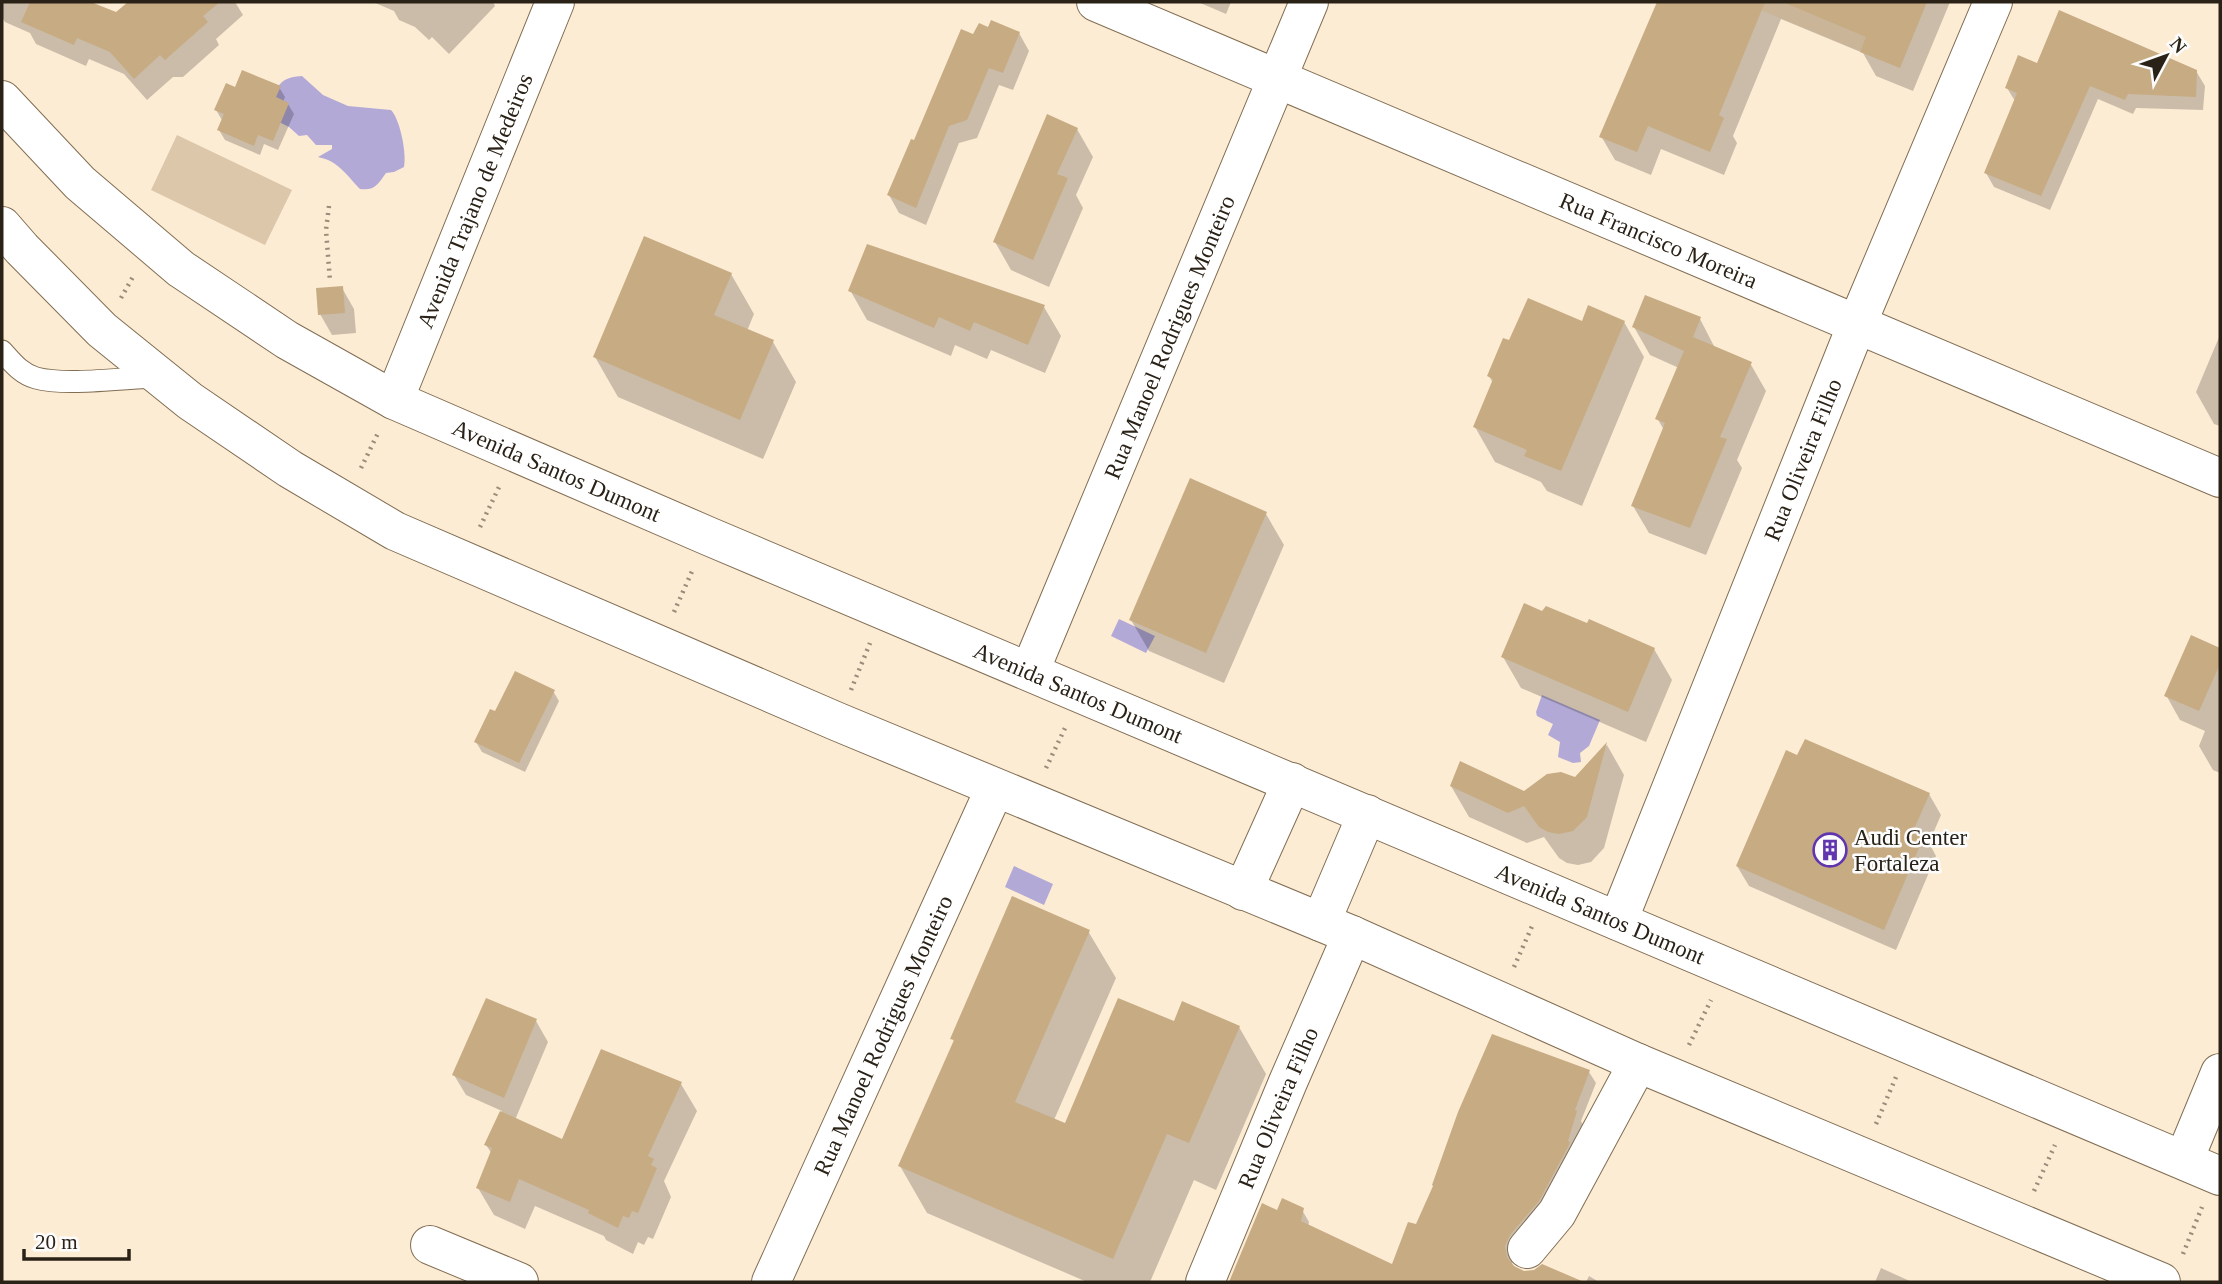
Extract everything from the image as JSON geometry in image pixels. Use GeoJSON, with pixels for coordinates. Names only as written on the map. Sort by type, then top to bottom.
{"type":"FeatureCollection","features":[{"type":"Feature","properties":{"kind":"main road","name":"Avenida Trajano de Medeiros"},"geometry":{"type":"LineString","coordinates":[[394,400],[555,2]]}},
{"type":"Feature","properties":{"kind":"main road","name":"Rua Francisco Moreira"},"geometry":{"type":"LineString","coordinates":[[1098,2],[2220,478]]}},
{"type":"Feature","properties":{"kind":"main road","name":"Rua Manoel Rodrigues Monteiro"},"geometry":{"type":"LineString","coordinates":[[1030,671],[1309,2]]}},
{"type":"Feature","properties":{"kind":"main road","name":"Rua Oliveira Filho"},"geometry":{"type":"LineString","coordinates":[[1618,922],[1857,324],[1993,2]]}},
{"type":"Feature","properties":{"kind":"main road","name":"Avenida Santos Dumont"},"geometry":{"type":"LineString","coordinates":[[2,100],[80,183],[181,269],[287,340],[394,400],[708,536],[2206,1170]]}},
{"type":"Feature","properties":{"kind":"main road"},"geometry":{"type":"LineString","coordinates":[[2,226],[102,330],[190,401],[290,469],[395,531],[838,722],[1337,929],[1638,1063],[2020,1222],[2151,1273]]}},
{"type":"Feature","properties":{"kind":"main road"},"geometry":{"type":"LineString","coordinates":[[1243,891],[1292,782]]}},
{"type":"Feature","properties":{"kind":"main road","name":"Rua Manoel Rodrigues Monteiro"},"geometry":{"type":"LineString","coordinates":[[771,1282],[995,788]]}},
{"type":"Feature","properties":{"kind":"main road","name":"Rua Oliveira Filho"},"geometry":{"type":"LineString","coordinates":[[1205,1282],[1288,1082],[1337,929],[1367,814]]}},
{"type":"Feature","properties":{"kind":"main road"},"geometry":{"type":"LineString","coordinates":[[1527,1249],[1557,1213],[1638,1063]]}},
{"type":"Feature","properties":{"kind":"main road"},"geometry":{"type":"LineString","coordinates":[[2206,1170],[2220,1073]]}},
{"type":"Feature","properties":{"kind":"main road"},"geometry":{"type":"LineString","coordinates":[[430,1245],[519,1282]]}},
{"type":"Feature","properties":{"kind":"lane"},"geometry":{"type":"LineString","coordinates":[[2,351],[17,369],[34,378],[58,381],[160,376]]}},
{"type":"Feature","properties":{"kind":"path"},"geometry":{"type":"LineString","coordinates":[[328,206],[326,230],[330,281]]}},
{"type":"Feature","properties":{"kind":"path"},"geometry":{"type":"LineString","coordinates":[[102,330],[151,244]]}},
{"type":"Feature","properties":{"kind":"path"},"geometry":{"type":"LineString","coordinates":[[346,500],[394,400]]}},
{"type":"Feature","properties":{"kind":"path"},"geometry":{"type":"LineString","coordinates":[[464,561],[516,452]]}},
{"type":"Feature","properties":{"kind":"path"},"geometry":{"type":"LineString","coordinates":[[659,645],[708,536]]}},
{"type":"Feature","properties":{"kind":"path"},"geometry":{"type":"LineString","coordinates":[[838,722],[883,609]]}},
{"type":"Feature","properties":{"kind":"path"},"geometry":{"type":"LineString","coordinates":[[1030,803],[1082,693]]}},
{"type":"Feature","properties":{"kind":"path"},"geometry":{"type":"LineString","coordinates":[[1499,1001],[1548,891]]}},
{"type":"Feature","properties":{"kind":"path"},"geometry":{"type":"LineString","coordinates":[[1674,1078],[1727,967]]}},
{"type":"Feature","properties":{"kind":"path"},"geometry":{"type":"LineString","coordinates":[[1862,1157],[1910,1044]]}},
{"type":"Feature","properties":{"kind":"path"},"geometry":{"type":"LineString","coordinates":[[2020,1222],[2070,1112]]}},
{"type":"Feature","properties":{"kind":"path"},"geometry":{"type":"LineString","coordinates":[[2151,1273],[2206,1170]]}},
{"type":"Feature","properties":{"kind":"shaded area"},"geometry":{"type":"Polygon","coordinates":[[[1741,2],[1922,2],[1896,66],[1741,2]]]}},
{"type":"Feature","properties":{"kind":"shaded area"},"geometry":{"type":"Polygon","coordinates":[[[302,76],[323,95],[348,106],[391,110],[402,137],[404,167],[386,173],[373,188],[360,189],[337,165],[318,157],[332,149],[332,145],[316,145],[307,135],[299,136],[277,121],[275,96],[280,84],[292,77],[302,76]]]}},
{"type":"Feature","properties":{"kind":"shaded area"},"geometry":{"type":"Polygon","coordinates":[[[177,135],[292,190],[265,245],[151,190],[177,135]]]}},
{"type":"Feature","properties":{"kind":"shaded area"},"geometry":{"type":"Polygon","coordinates":[[[1119,619],[1155,636],[1146,653],[1111,636],[1119,619]]]}},
{"type":"Feature","properties":{"kind":"shaded area"},"geometry":{"type":"Polygon","coordinates":[[[1542,695],[1600,720],[1589,746],[1580,753],[1581,762],[1573,763],[1558,757],[1560,742],[1548,735],[1553,724],[1537,716],[1542,695]]]}},
{"type":"Feature","properties":{"kind":"shaded area"},"geometry":{"type":"Polygon","coordinates":[[[1014,866],[1053,884],[1044,905],[1005,887],[1014,866]]]}},
{"type":"Feature","properties":{"kind":"building"},"geometry":{"type":"Polygon","coordinates":[[[30,2],[91,2],[116,12],[128,2],[220,2],[203,16],[208,22],[165,60],[160,55],[134,79],[110,52],[77,38],[74,45],[21,22],[30,2]]]}},
{"type":"Feature","properties":{"kind":"building"},"geometry":{"type":"Polygon","coordinates":[[[1657,2],[1765,2],[1719,115],[1724,118],[1710,152],[1648,126],[1637,152],[1599,137],[1657,2]]]}},
{"type":"Feature","properties":{"kind":"building"},"geometry":{"type":"Polygon","coordinates":[[[1783,2],[1927,2],[1900,68],[1860,52],[1866,37],[1783,2]]]}},
{"type":"Feature","properties":{"kind":"building"},"geometry":{"type":"Polygon","coordinates":[[[2059,10],[2197,70],[2196,97],[2128,94],[2125,100],[2090,86],[2041,196],[1984,173],[2017,93],[2005,88],[2018,55],[2037,63],[2059,10]]]}},
{"type":"Feature","properties":{"kind":"building"},"geometry":{"type":"Polygon","coordinates":[[[991,20],[1020,32],[1003,73],[989,68],[967,120],[949,126],[916,208],[887,195],[911,139],[914,140],[961,29],[973,34],[979,23],[988,27],[991,20]]]}},
{"type":"Feature","properties":{"kind":"building"},"geometry":{"type":"Polygon","coordinates":[[[242,70],[281,86],[276,97],[289,103],[273,141],[258,135],[254,146],[217,130],[224,114],[214,110],[226,83],[235,87],[242,70]]]}},
{"type":"Feature","properties":{"kind":"building"},"geometry":{"type":"Polygon","coordinates":[[[1047,114],[1078,128],[1057,174],[1068,178],[1033,260],[993,242],[1047,114]]]}},
{"type":"Feature","properties":{"kind":"building"},"geometry":{"type":"Polygon","coordinates":[[[644,236],[732,273],[714,315],[774,340],[740,420],[593,357],[644,236]]]}},
{"type":"Feature","properties":{"kind":"building"},"geometry":{"type":"Polygon","coordinates":[[[867,244],[1045,305],[1028,345],[974,322],[970,331],[939,317],[934,328],[848,291],[867,244]]]}},
{"type":"Feature","properties":{"kind":"building"},"geometry":{"type":"Polygon","coordinates":[[[343,286],[345,313],[318,315],[316,288],[343,286]]]}},
{"type":"Feature","properties":{"kind":"building"},"geometry":{"type":"Polygon","coordinates":[[[1645,295],[1701,317],[1693,337],[1752,362],[1720,437],[1727,439],[1690,528],[1631,506],[1665,423],[1655,419],[1684,351],[1632,327],[1645,295]]]}},
{"type":"Feature","properties":{"kind":"building"},"geometry":{"type":"Polygon","coordinates":[[[1528,298],[1582,321],[1588,305],[1625,321],[1561,471],[1524,456],[1527,450],[1473,427],[1493,379],[1487,376],[1503,338],[1509,340],[1528,298]]]}},
{"type":"Feature","properties":{"kind":"building"},"geometry":{"type":"Polygon","coordinates":[[[1190,478],[1267,512],[1206,653],[1129,620],[1190,478]]]}},
{"type":"Feature","properties":{"kind":"building"},"geometry":{"type":"Polygon","coordinates":[[[1524,603],[1542,611],[1546,606],[1587,623],[1589,619],[1655,648],[1628,712],[1501,657],[1524,603]]]}},
{"type":"Feature","properties":{"kind":"building"},"geometry":{"type":"Polygon","coordinates":[[[2191,635],[2220,648],[2220,664],[2199,711],[2164,696],[2191,635]]]}},
{"type":"Feature","properties":{"kind":"building"},"geometry":{"type":"Polygon","coordinates":[[[515,671],[555,690],[519,763],[474,742],[490,709],[495,711],[515,671]]]}},
{"type":"Feature","properties":{"kind":"building","name":"Audi Center Fortaleza"},"geometry":{"type":"Polygon","coordinates":[[[1805,739],[1930,793],[1914,829],[1925,834],[1884,930],[1736,866],[1786,750],[1797,755],[1805,739]]]}},
{"type":"Feature","properties":{"kind":"building"},"geometry":{"type":"Polygon","coordinates":[[[1607,742],[1587,817],[1573,831],[1559,834],[1548,832],[1539,827],[1524,806],[1508,813],[1450,786],[1460,761],[1524,791],[1547,774],[1561,772],[1575,777],[1607,742]]]}},
{"type":"Feature","properties":{"kind":"building"},"geometry":{"type":"Polygon","coordinates":[[[1012,896],[1090,930],[1015,1102],[1065,1123],[1118,998],[1174,1021],[1182,1001],[1240,1026],[1189,1143],[1167,1134],[1113,1259],[898,1166],[954,1040],[950,1039],[1012,896]]]}},
{"type":"Feature","properties":{"kind":"building"},"geometry":{"type":"Polygon","coordinates":[[[486,998],[537,1019],[504,1098],[452,1075],[486,998]]]}},
{"type":"Feature","properties":{"kind":"building"},"geometry":{"type":"Polygon","coordinates":[[[1492,1034],[1590,1070],[1575,1110],[1577,1111],[1569,1145],[1539,1201],[1510,1235],[1505,1246],[1507,1257],[1514,1266],[1524,1271],[1534,1270],[1542,1264],[1584,1282],[1229,1282],[1262,1203],[1277,1210],[1282,1198],[1304,1208],[1301,1221],[1392,1264],[1408,1222],[1416,1224],[1433,1186],[1458,1112],[1492,1034]]]}},
{"type":"Feature","properties":{"kind":"building"},"geometry":{"type":"Polygon","coordinates":[[[601,1049],[682,1082],[648,1156],[654,1159],[651,1165],[657,1168],[638,1213],[632,1211],[629,1218],[623,1216],[618,1228],[588,1213],[589,1210],[519,1179],[510,1202],[476,1188],[492,1148],[484,1145],[500,1111],[562,1139],[601,1049]]]}},
{"type":"Feature","properties":{"kind":"place","name":"Audi Center Fortaleza"},"geometry":{"type":"Point","coordinates":[1830,850]}}]}
